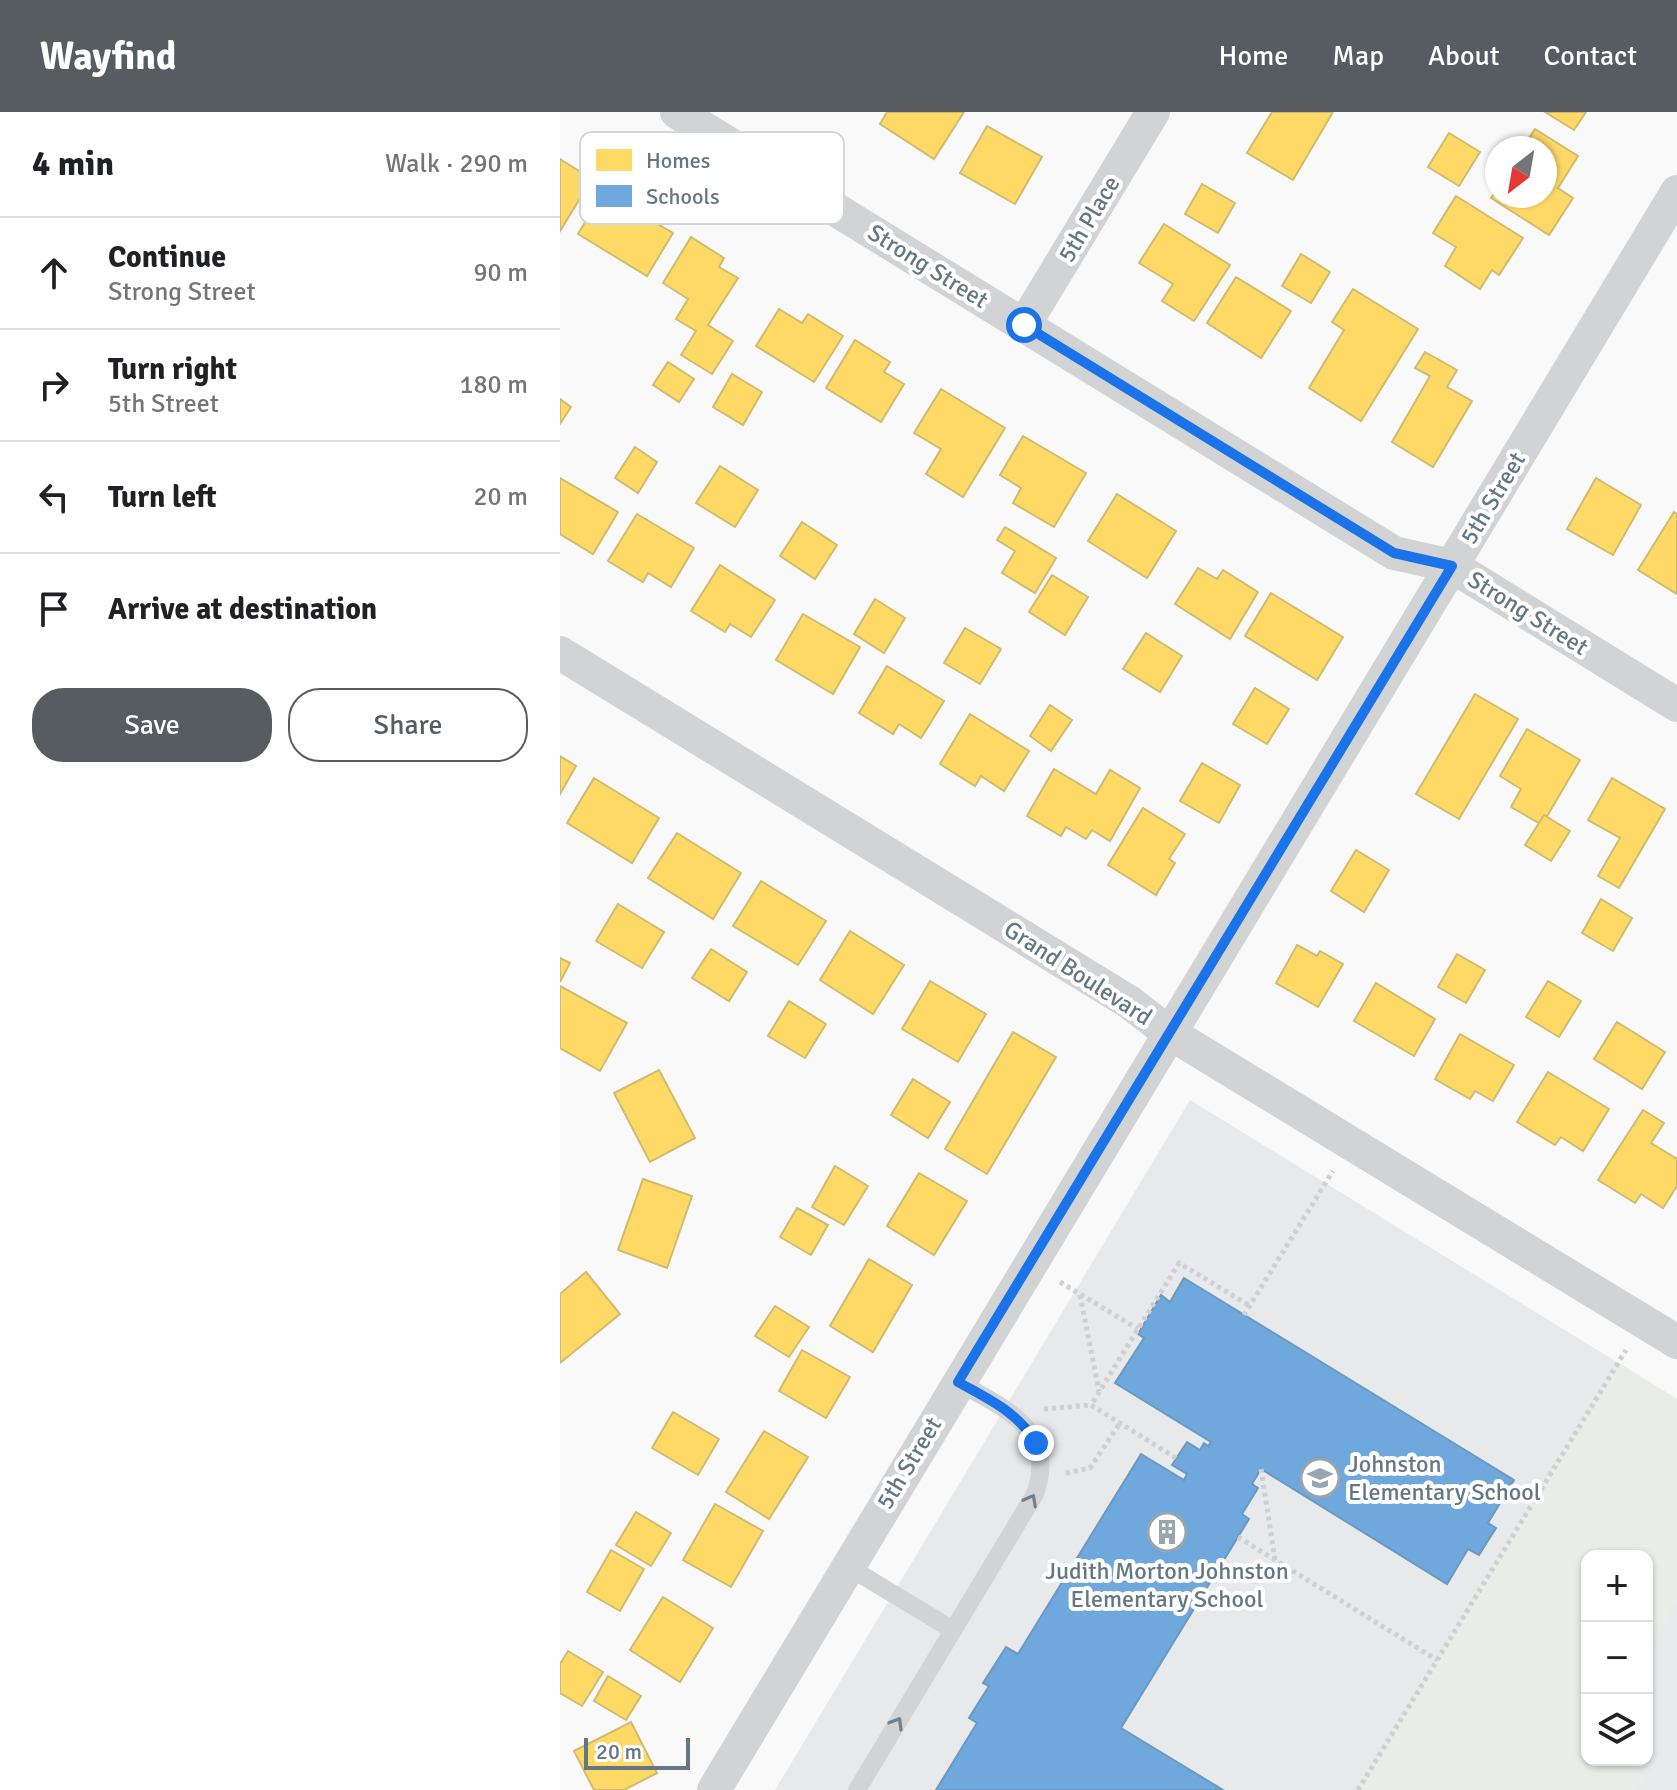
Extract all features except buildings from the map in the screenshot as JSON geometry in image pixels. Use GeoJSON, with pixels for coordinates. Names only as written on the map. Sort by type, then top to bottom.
{"type":"FeatureCollection","features":[{"type":"Feature","properties":{"kind":"street","name":"Strong Street"},"geometry":{"type":"LineString","coordinates":[[677,112],[710,132]]}},
{"type":"Feature","properties":{"kind":"street","name":"5th Place"},"geometry":{"type":"LineString","coordinates":[[1024,325],[1153,112]]}},
{"type":"Feature","properties":{"kind":"street","name":"5th Street"},"geometry":{"type":"LineString","coordinates":[[714,1790],[1677,192]]}},
{"type":"Feature","properties":{"kind":"street","name":"Strong Street"},"geometry":{"type":"LineString","coordinates":[[844,215],[1394,553],[1452,566],[1677,705]]}},
{"type":"Feature","properties":{"kind":"street","name":"Grand Boulevard"},"geometry":{"type":"LineString","coordinates":[[560,653],[1117,994],[1168,1032],[1677,1342]]}},
{"type":"Feature","properties":{"kind":"lane"},"geometry":{"type":"LineString","coordinates":[[857,1790],[1035,1494],[1041,1479],[1041,1460],[1027,1426],[1009,1411],[958,1382]]}},
{"type":"Feature","properties":{"kind":"lane"},"geometry":{"type":"LineString","coordinates":[[847,1566],[953,1630]]}},
{"type":"Feature","properties":{"kind":"path"},"geometry":{"type":"LineString","coordinates":[[1244,1315],[1350,1143]]}},
{"type":"Feature","properties":{"kind":"path"},"geometry":{"type":"LineString","coordinates":[[1029,1263],[1138,1329]]}},
{"type":"Feature","properties":{"kind":"path"},"geometry":{"type":"LineString","coordinates":[[1091,1405],[1179,1263],[1250,1306]]}},
{"type":"Feature","properties":{"kind":"path"},"geometry":{"type":"LineString","coordinates":[[1080,1294],[1099,1392]]}},
{"type":"Feature","properties":{"kind":"path"},"geometry":{"type":"LineString","coordinates":[[1358,1790],[1643,1322]]}},
{"type":"Feature","properties":{"kind":"path"},"geometry":{"type":"LineString","coordinates":[[1009,1411],[1091,1405],[1176,1458]]}},
{"type":"Feature","properties":{"kind":"path"},"geometry":{"type":"LineString","coordinates":[[1041,1479],[1090,1468],[1120,1423]]}},
{"type":"Feature","properties":{"kind":"path"},"geometry":{"type":"LineString","coordinates":[[1261,1469],[1276,1561]]}},
{"type":"Feature","properties":{"kind":"path"},"geometry":{"type":"LineString","coordinates":[[1238,1537],[1437,1660]]}},
{"type":"Feature","properties":{"kind":"shaded area","name":"Johnston Elementary School"},"geometry":{"type":"Polygon","coordinates":[[[1190,1100],[1677,1399],[1677,1790],[775,1790],[1190,1100]]]}},
{"type":"Feature","properties":{"kind":"shaded area"},"geometry":{"type":"Polygon","coordinates":[[[1617,1362],[1677,1399],[1677,1602],[1653,1642],[1653,1550],[1581,1550],[1581,1766],[1630,1766],[1645,1775],[1636,1790],[1358,1790],[1617,1362]]]}},
{"type":"Feature","properties":{"kind":"place","name":"Johnston Elementary School"},"geometry":{"type":"Point","coordinates":[1320,1478]}},
{"type":"Feature","properties":{"kind":"place","name":"Judith Morton Johnston Elementary School"},"geometry":{"type":"Point","coordinates":[1167,1532]}},
{"type":"Feature","properties":{"kind":"route"},"geometry":{"type":"LineString","coordinates":[[1024,325],[1394,553],[1452,566],[958,1382],[1009,1411],[1027,1426],[1036,1443]]}}]}
